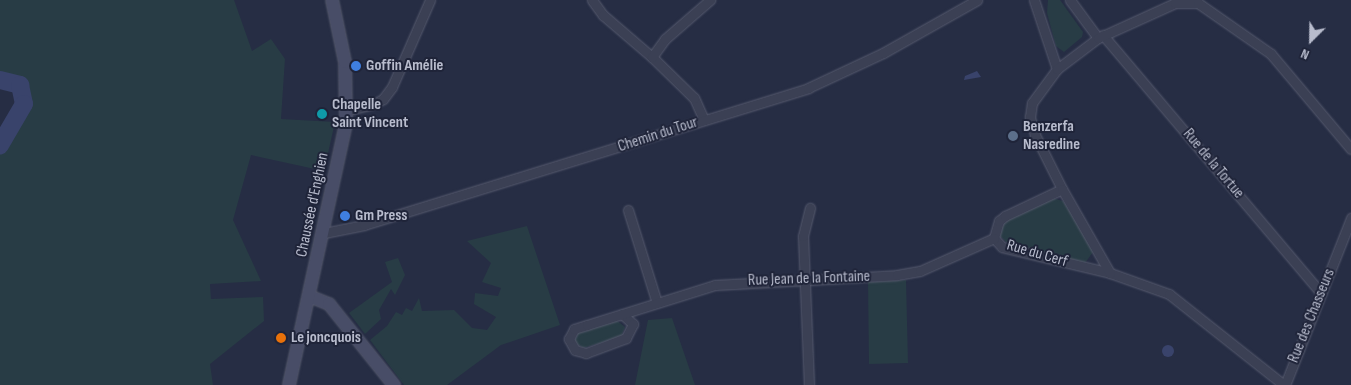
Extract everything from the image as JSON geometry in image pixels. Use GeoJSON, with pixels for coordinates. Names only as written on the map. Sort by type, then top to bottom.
{"type":"FeatureCollection","features":[{"type":"Feature","properties":{"kind":"main road","name":"Chaussée d'Enghien"},"geometry":{"type":"LineString","coordinates":[[289,385],[324,233],[348,110],[345,62],[332,0]]}},
{"type":"Feature","properties":{"kind":"main road"},"geometry":{"type":"LineString","coordinates":[[309,296],[335,310],[391,383]]}},
{"type":"Feature","properties":{"kind":"street"},"geometry":{"type":"LineString","coordinates":[[348,110],[374,104],[388,93],[430,0]]}},
{"type":"Feature","properties":{"kind":"street"},"geometry":{"type":"LineString","coordinates":[[592,0],[603,15],[652,56],[694,98],[704,120]]}},
{"type":"Feature","properties":{"kind":"street"},"geometry":{"type":"LineString","coordinates":[[652,56],[665,39],[710,0]]}},
{"type":"Feature","properties":{"kind":"street","name":"Chemin du Tour"},"geometry":{"type":"LineString","coordinates":[[324,233],[364,225],[704,120],[842,73],[977,0]]}},
{"type":"Feature","properties":{"kind":"street"},"geometry":{"type":"LineString","coordinates":[[1034,0],[1056,69]]}},
{"type":"Feature","properties":{"kind":"street","name":"Rue de la Tortue"},"geometry":{"type":"LineString","coordinates":[[1070,0],[1321,293]]}},
{"type":"Feature","properties":{"kind":"street"},"geometry":{"type":"LineString","coordinates":[[1110,273],[1062,189],[1030,117],[1032,103],[1056,69],[1100,37],[1176,3],[1198,4],[1271,54],[1351,149]]}},
{"type":"Feature","properties":{"kind":"street","name":"Rue du Cerf"},"geometry":{"type":"LineString","coordinates":[[1062,189],[1005,216],[999,221],[994,238],[1002,247],[1110,273],[1151,286],[1185,304],[1284,385]]}},
{"type":"Feature","properties":{"kind":"street"},"geometry":{"type":"LineString","coordinates":[[808,385],[803,236],[810,208]]}},
{"type":"Feature","properties":{"kind":"street"},"geometry":{"type":"LineString","coordinates":[[628,210],[657,303]]}},
{"type":"Feature","properties":{"kind":"street","name":"Rue des Chasseurs"},"geometry":{"type":"LineString","coordinates":[[1284,385],[1351,218]]}},
{"type":"Feature","properties":{"kind":"street","name":"Rue Jean de la Fontaine"},"geometry":{"type":"LineString","coordinates":[[622,314],[633,324],[626,338],[586,353],[575,350],[569,340],[574,330],[622,314],[657,303],[730,281],[804,280],[920,271],[994,238]]}},
{"type":"Feature","properties":{"kind":"shaded area"},"geometry":{"type":"Polygon","coordinates":[[[0,0],[234,0],[252,51],[271,39],[285,59],[281,119],[335,122],[324,171],[251,155],[233,220],[261,281],[210,284],[211,299],[263,297],[264,321],[210,364],[213,385],[0,385],[0,145],[24,104],[20,85],[0,80],[0,0]]]}},
{"type":"Feature","properties":{"kind":"shaded area"},"geometry":{"type":"Polygon","coordinates":[[[1048,0],[1060,0],[1083,32],[1082,37],[1064,52],[1056,46],[1047,13],[1048,0]]]}},
{"type":"Feature","properties":{"kind":"shaded area"},"geometry":{"type":"Polygon","coordinates":[[[1052,198],[1063,201],[1091,245],[1093,252],[1085,263],[1008,244],[1000,236],[1003,222],[1052,198]]]}},
{"type":"Feature","properties":{"kind":"shaded area"},"geometry":{"type":"Polygon","coordinates":[[[527,226],[560,325],[501,345],[447,385],[404,385],[370,340],[387,326],[396,312],[402,315],[406,308],[412,311],[419,298],[422,311],[454,310],[472,328],[487,330],[496,317],[474,304],[475,293],[498,296],[501,288],[482,282],[491,263],[467,241],[527,226]]]}},
{"type":"Feature","properties":{"kind":"shaded area"},"geometry":{"type":"Polygon","coordinates":[[[398,258],[405,275],[395,295],[391,289],[379,310],[381,319],[365,334],[349,313],[392,282],[385,262],[398,258]]]}},
{"type":"Feature","properties":{"kind":"shaded area"},"geometry":{"type":"Polygon","coordinates":[[[906,280],[908,363],[869,364],[868,282],[906,280]]]}},
{"type":"Feature","properties":{"kind":"shaded area"},"geometry":{"type":"Polygon","coordinates":[[[672,318],[695,385],[635,385],[648,320],[672,318]]]}},
{"type":"Feature","properties":{"kind":"shaded area"},"geometry":{"type":"Polygon","coordinates":[[[616,320],[625,327],[621,337],[583,348],[574,342],[579,331],[616,320]]]}},
{"type":"Feature","properties":{"kind":"water"},"geometry":{"type":"Polygon","coordinates":[[[977,71],[981,77],[964,80],[965,76],[977,71]]]}},
{"type":"Feature","properties":{"kind":"water"},"geometry":{"type":"Polygon","coordinates":[[[1166,345],[1170,345],[1174,351],[1170,357],[1166,357],[1162,353],[1162,349],[1166,345]]]}},
{"type":"Feature","properties":{"kind":"waterway"},"geometry":{"type":"LineString","coordinates":[[0,80],[20,85],[24,104],[0,145]]}},
{"type":"Feature","properties":{"kind":"place","name":"Goffin Amélie"},"geometry":{"type":"Point","coordinates":[356,66]}},
{"type":"Feature","properties":{"kind":"place","name":"Chapelle Saint Vincent"},"geometry":{"type":"Point","coordinates":[322,114]}},
{"type":"Feature","properties":{"kind":"place","name":"Benzerfa Nasredine"},"geometry":{"type":"Point","coordinates":[1013,136]}},
{"type":"Feature","properties":{"kind":"place","name":"Gm Press"},"geometry":{"type":"Point","coordinates":[345,216]}},
{"type":"Feature","properties":{"kind":"place","name":"Le joncquois"},"geometry":{"type":"Point","coordinates":[281,338]}}]}
